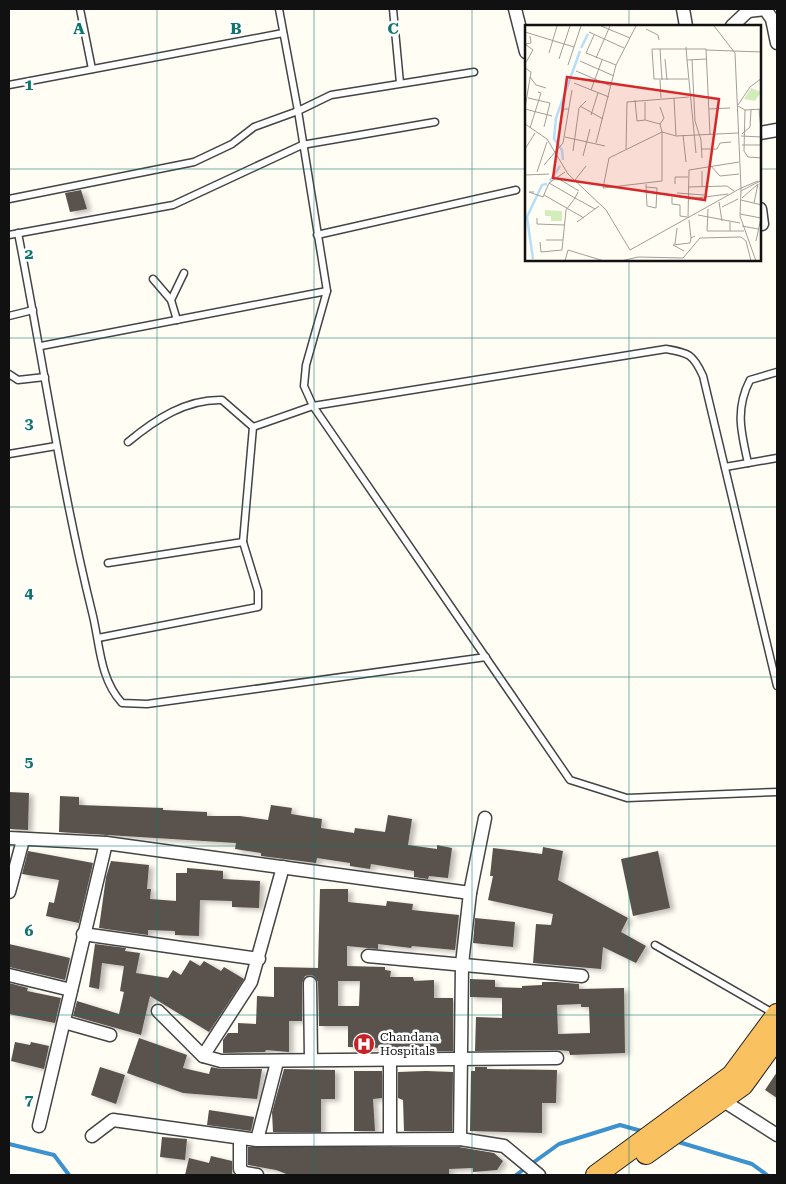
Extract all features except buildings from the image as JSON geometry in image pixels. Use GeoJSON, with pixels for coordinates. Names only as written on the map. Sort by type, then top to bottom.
{"type":"FeatureCollection","features":[{"type":"Feature","properties":{"kind":"highway"},"geometry":{"type":"LineString","coordinates":[[616,1175],[732,1075],[777,1014]]}},
{"type":"Feature","properties":{"kind":"highway"},"geometry":{"type":"LineString","coordinates":[[596,1175],[682,1120],[722,1100],[743,1085],[777,1038]]}},
{"type":"Feature","properties":{"kind":"street"},"geometry":{"type":"LineString","coordinates":[[515,9],[525,48]]}},
{"type":"Feature","properties":{"kind":"street"},"geometry":{"type":"LineString","coordinates":[[683,9],[686,25]]}},
{"type":"Feature","properties":{"kind":"street"},"geometry":{"type":"LineString","coordinates":[[733,25],[747,10],[765,9],[772,19],[777,43]]}},
{"type":"Feature","properties":{"kind":"street"},"geometry":{"type":"LineString","coordinates":[[761,133],[777,130]]}},
{"type":"Feature","properties":{"kind":"street"},"geometry":{"type":"LineString","coordinates":[[761,216],[762,224]]}},
{"type":"Feature","properties":{"kind":"street"},"geometry":{"type":"LineString","coordinates":[[460,1139],[462,964],[470,893],[485,818]]}},
{"type":"Feature","properties":{"kind":"street"},"geometry":{"type":"LineString","coordinates":[[9,838],[106,843],[470,893]]}},
{"type":"Feature","properties":{"kind":"street"},"geometry":{"type":"LineString","coordinates":[[9,892],[23,840]]}},
{"type":"Feature","properties":{"kind":"street"},"geometry":{"type":"LineString","coordinates":[[38,1126],[106,843]]}},
{"type":"Feature","properties":{"kind":"street"},"geometry":{"type":"LineString","coordinates":[[203,1056],[251,982],[259,959],[283,867]]}},
{"type":"Feature","properties":{"kind":"street"},"geometry":{"type":"LineString","coordinates":[[83,934],[259,959]]}},
{"type":"Feature","properties":{"kind":"street"},"geometry":{"type":"LineString","coordinates":[[368,956],[582,976]]}},
{"type":"Feature","properties":{"kind":"street"},"geometry":{"type":"LineString","coordinates":[[9,975],[71,990]]}},
{"type":"Feature","properties":{"kind":"street"},"geometry":{"type":"LineString","coordinates":[[310,983],[312,1059]]}},
{"type":"Feature","properties":{"kind":"street"},"geometry":{"type":"LineString","coordinates":[[158,1012],[203,1056],[221,1061],[277,1062],[312,1059],[390,1061],[462,1058],[558,1058]]}},
{"type":"Feature","properties":{"kind":"street"},"geometry":{"type":"LineString","coordinates":[[64,1022],[110,1035]]}},
{"type":"Feature","properties":{"kind":"street"},"geometry":{"type":"LineString","coordinates":[[390,1061],[390,1139]]}},
{"type":"Feature","properties":{"kind":"street"},"geometry":{"type":"LineString","coordinates":[[257,1140],[277,1062]]}},
{"type":"Feature","properties":{"kind":"street"},"geometry":{"type":"LineString","coordinates":[[722,1100],[777,1135]]}},
{"type":"Feature","properties":{"kind":"street"},"geometry":{"type":"LineString","coordinates":[[92,1136],[113,1120],[257,1140],[460,1139],[504,1146],[539,1175]]}},
{"type":"Feature","properties":{"kind":"street"},"geometry":{"type":"LineString","coordinates":[[240,1138],[240,1169],[245,1173],[257,1175]]}},
{"type":"Feature","properties":{"kind":"lane"},"geometry":{"type":"LineString","coordinates":[[80,9],[92,69]]}},
{"type":"Feature","properties":{"kind":"lane"},"geometry":{"type":"LineString","coordinates":[[279,9],[298,111],[327,291],[306,365],[304,386],[313,406],[570,780],[627,798],[777,792]]}},
{"type":"Feature","properties":{"kind":"lane"},"geometry":{"type":"LineString","coordinates":[[393,9],[400,83]]}},
{"type":"Feature","properties":{"kind":"lane"},"geometry":{"type":"LineString","coordinates":[[9,85],[283,33]]}},
{"type":"Feature","properties":{"kind":"lane"},"geometry":{"type":"LineString","coordinates":[[9,199],[194,162],[232,144],[254,127],[298,111],[331,95],[474,72]]}},
{"type":"Feature","properties":{"kind":"lane"},"geometry":{"type":"LineString","coordinates":[[9,236],[174,205],[302,145],[435,122]]}},
{"type":"Feature","properties":{"kind":"lane"},"geometry":{"type":"LineString","coordinates":[[317,235],[516,190]]}},
{"type":"Feature","properties":{"kind":"lane"},"geometry":{"type":"LineString","coordinates":[[18,234],[41,346],[56,446],[78,557],[98,638],[106,680],[113,693],[122,703],[139,704],[486,657]]}},
{"type":"Feature","properties":{"kind":"lane"},"geometry":{"type":"LineString","coordinates":[[171,300],[184,273]]}},
{"type":"Feature","properties":{"kind":"lane"},"geometry":{"type":"LineString","coordinates":[[152,279],[171,300],[177,320]]}},
{"type":"Feature","properties":{"kind":"lane"},"geometry":{"type":"LineString","coordinates":[[41,346],[327,291]]}},
{"type":"Feature","properties":{"kind":"lane"},"geometry":{"type":"LineString","coordinates":[[9,316],[33,310]]}},
{"type":"Feature","properties":{"kind":"lane"},"geometry":{"type":"LineString","coordinates":[[253,428],[313,406],[666,349],[688,353],[700,368],[777,686]]}},
{"type":"Feature","properties":{"kind":"lane"},"geometry":{"type":"LineString","coordinates":[[748,463],[739,423],[744,392],[750,380],[777,372]]}},
{"type":"Feature","properties":{"kind":"lane"},"geometry":{"type":"LineString","coordinates":[[9,374],[18,380],[45,377]]}},
{"type":"Feature","properties":{"kind":"lane"},"geometry":{"type":"LineString","coordinates":[[128,442],[146,427],[177,409],[204,400],[222,400],[253,428]]}},
{"type":"Feature","properties":{"kind":"lane"},"geometry":{"type":"LineString","coordinates":[[98,638],[258,607],[258,591],[243,542],[253,428]]}},
{"type":"Feature","properties":{"kind":"lane"},"geometry":{"type":"LineString","coordinates":[[9,454],[56,446]]}},
{"type":"Feature","properties":{"kind":"lane"},"geometry":{"type":"LineString","coordinates":[[724,467],[777,458]]}},
{"type":"Feature","properties":{"kind":"lane"},"geometry":{"type":"LineString","coordinates":[[108,563],[243,542]]}},
{"type":"Feature","properties":{"kind":"lane"},"geometry":{"type":"LineString","coordinates":[[655,945],[777,1014]]}},
{"type":"Feature","properties":{"kind":"waterway"},"geometry":{"type":"LineString","coordinates":[[516,1175],[559,1144],[620,1125],[645,1132]]}},
{"type":"Feature","properties":{"kind":"waterway"},"geometry":{"type":"LineString","coordinates":[[675,1141],[752,1164],[767,1175]]}},
{"type":"Feature","properties":{"kind":"waterway"},"geometry":{"type":"LineString","coordinates":[[9,1144],[54,1155],[69,1175]]}},
{"type":"Feature","properties":{"kind":"place","name":"Chandana Hospitals"},"geometry":{"type":"Point","coordinates":[364,1044]}}]}
